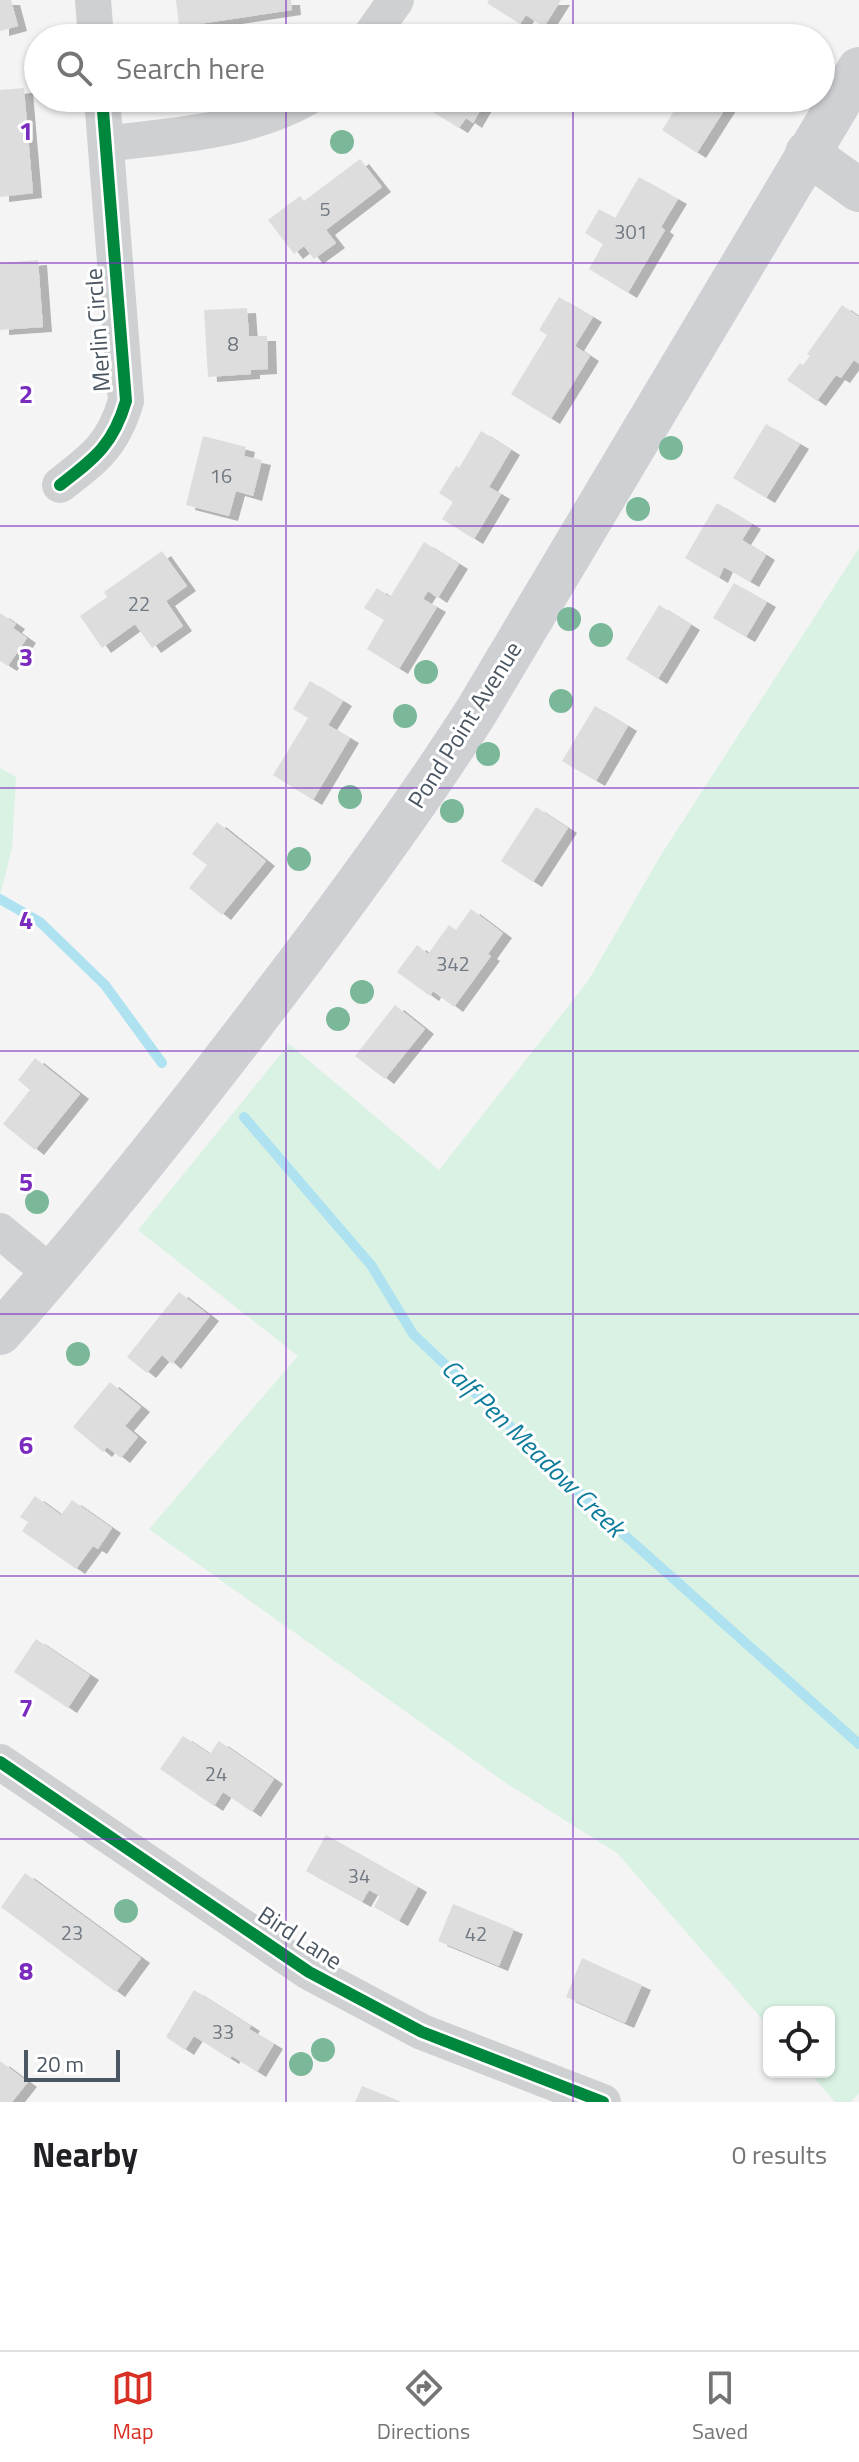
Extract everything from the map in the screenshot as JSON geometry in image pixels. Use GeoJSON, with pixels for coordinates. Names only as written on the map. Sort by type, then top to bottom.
{"type":"FeatureCollection","features":[{"type":"Feature","properties":{"kind":"main road","name":"Pond Point Avenue"},"geometry":{"type":"LineString","coordinates":[[835,108],[859,69]]}},
{"type":"Feature","properties":{"kind":"main road","name":"Pond Point Avenue"},"geometry":{"type":"LineString","coordinates":[[0,1333],[193,1102],[364,879],[422,797],[476,712],[832,112]]}},
{"type":"Feature","properties":{"kind":"street"},"geometry":{"type":"LineString","coordinates":[[93,0],[95,24]]}},
{"type":"Feature","properties":{"kind":"street"},"geometry":{"type":"LineString","coordinates":[[379,24],[396,0]]}},
{"type":"Feature","properties":{"kind":"street","name":"Merlin Circle"},"geometry":{"type":"LineString","coordinates":[[60,485],[98,457],[110,442],[120,423],[126,401],[103,112]]}},
{"type":"Feature","properties":{"kind":"street"},"geometry":{"type":"LineString","coordinates":[[106,144],[240,124],[277,112]]}},
{"type":"Feature","properties":{"kind":"street"},"geometry":{"type":"LineString","coordinates":[[807,153],[859,190]]}},
{"type":"Feature","properties":{"kind":"street"},"geometry":{"type":"LineString","coordinates":[[0,1231],[52,1274]]}},
{"type":"Feature","properties":{"kind":"street","name":"Bird Lane"},"geometry":{"type":"LineString","coordinates":[[0,1762],[309,1972],[422,2032],[603,2102]]}},
{"type":"Feature","properties":{"kind":"green space"},"geometry":{"type":"Polygon","coordinates":[[[859,548],[859,2093],[851,2102],[835,2102],[814,2078],[835,2078],[835,2006],[763,2006],[763,2020],[617,1853],[506,1783],[149,1529],[298,1356],[138,1230],[289,1044],[439,1170],[588,981],[661,855],[859,548]]]}},
{"type":"Feature","properties":{"kind":"green space"},"geometry":{"type":"Polygon","coordinates":[[[0,768],[16,777],[12,848],[0,896],[0,768]]]}},
{"type":"Feature","properties":{"kind":"building"},"geometry":{"type":"Polygon","coordinates":[[[0,0],[11,0],[18,26],[0,31],[0,0]]]}},
{"type":"Feature","properties":{"kind":"building"},"geometry":{"type":"Polygon","coordinates":[[[176,0],[291,0],[292,10],[199,24],[179,24],[176,0]]]}},
{"type":"Feature","properties":{"kind":"building"},"geometry":{"type":"Polygon","coordinates":[[[489,0],[561,0],[546,24],[540,24],[526,15],[520,24],[487,3],[489,0]]]}},
{"type":"Feature","properties":{"kind":"building"},"geometry":{"type":"Polygon","coordinates":[[[24,88],[33,193],[0,197],[0,90],[24,88]]]}},
{"type":"Feature","properties":{"kind":"building"},"geometry":{"type":"Polygon","coordinates":[[[433,112],[479,112],[473,123],[466,118],[459,128],[433,112]]]}},
{"type":"Feature","properties":{"kind":"building"},"geometry":{"type":"Polygon","coordinates":[[[673,112],[723,112],[697,153],[662,130],[673,112]]]}},
{"type":"Feature","properties":{"kind":"building"},"geometry":{"type":"Polygon","coordinates":[[[360,159],[382,187],[326,230],[336,243],[314,259],[304,246],[294,254],[268,220],[300,196],[304,201],[360,159]]]}},
{"type":"Feature","properties":{"kind":"building"},"geometry":{"type":"Polygon","coordinates":[[[639,177],[678,199],[661,227],[665,230],[628,293],[589,269],[603,244],[585,233],[599,209],[615,218],[639,177]]]}},
{"type":"Feature","properties":{"kind":"building"},"geometry":{"type":"Polygon","coordinates":[[[38,260],[43,327],[0,330],[0,263],[38,260]]]}},
{"type":"Feature","properties":{"kind":"building"},"geometry":{"type":"Polygon","coordinates":[[[559,297],[593,317],[575,346],[590,356],[551,419],[511,394],[547,335],[539,330],[559,297]]]}},
{"type":"Feature","properties":{"kind":"building"},"geometry":{"type":"Polygon","coordinates":[[[842,305],[859,317],[859,364],[854,360],[841,378],[836,375],[817,401],[787,380],[810,356],[807,354],[842,305]]]}},
{"type":"Feature","properties":{"kind":"building"},"geometry":{"type":"Polygon","coordinates":[[[247,308],[249,336],[267,336],[268,369],[251,370],[251,374],[208,377],[204,310],[247,308]]]}},
{"type":"Feature","properties":{"kind":"building"},"geometry":{"type":"Polygon","coordinates":[[[766,424],[800,444],[766,498],[733,478],[766,424]]]}},
{"type":"Feature","properties":{"kind":"building"},"geometry":{"type":"Polygon","coordinates":[[[481,431],[511,450],[489,487],[501,494],[474,539],[442,519],[453,502],[439,493],[456,466],[459,468],[481,431]]]}},
{"type":"Feature","properties":{"kind":"building"},"geometry":{"type":"Polygon","coordinates":[[[203,436],[246,447],[244,456],[262,460],[253,496],[236,491],[229,516],[186,505],[203,436]]]}},
{"type":"Feature","properties":{"kind":"building"},"geometry":{"type":"Polygon","coordinates":[[[717,503],[752,524],[742,540],[766,555],[750,582],[724,567],[719,578],[685,558],[717,503]]]}},
{"type":"Feature","properties":{"kind":"building"},"geometry":{"type":"Polygon","coordinates":[[[424,542],[459,564],[438,598],[428,591],[423,599],[437,607],[399,669],[367,649],[384,620],[364,608],[377,588],[390,597],[424,542]]]}},
{"type":"Feature","properties":{"kind":"building"},"geometry":{"type":"Polygon","coordinates":[[[162,551],[187,586],[166,601],[183,626],[152,648],[135,624],[102,648],[80,616],[107,597],[104,592],[162,551]]]}},
{"type":"Feature","properties":{"kind":"building"},"geometry":{"type":"Polygon","coordinates":[[[734,583],[767,602],[746,637],[713,618],[734,583]]]}},
{"type":"Feature","properties":{"kind":"building"},"geometry":{"type":"Polygon","coordinates":[[[659,605],[691,625],[658,679],[626,659],[659,605]]]}},
{"type":"Feature","properties":{"kind":"building"},"geometry":{"type":"Polygon","coordinates":[[[0,613],[16,624],[13,628],[27,638],[8,666],[0,661],[0,613]]]}},
{"type":"Feature","properties":{"kind":"building"},"geometry":{"type":"Polygon","coordinates":[[[310,681],[343,701],[328,725],[350,738],[313,800],[273,775],[308,718],[293,709],[310,681]]]}},
{"type":"Feature","properties":{"kind":"building"},"geometry":{"type":"Polygon","coordinates":[[[595,706],[628,726],[596,781],[562,761],[595,706]]]}},
{"type":"Feature","properties":{"kind":"building"},"geometry":{"type":"Polygon","coordinates":[[[536,807],[568,828],[533,882],[501,861],[536,807]]]}},
{"type":"Feature","properties":{"kind":"building"},"geometry":{"type":"Polygon","coordinates":[[[217,822],[266,861],[222,915],[189,888],[207,865],[192,854],[217,822]]]}},
{"type":"Feature","properties":{"kind":"building"},"geometry":{"type":"Polygon","coordinates":[[[471,909],[503,933],[488,954],[491,956],[454,1007],[433,991],[430,996],[397,972],[417,945],[428,954],[449,925],[456,930],[471,909]]]}},
{"type":"Feature","properties":{"kind":"building"},"geometry":{"type":"Polygon","coordinates":[[[395,1005],[425,1029],[385,1079],[355,1056],[395,1005]]]}},
{"type":"Feature","properties":{"kind":"building"},"geometry":{"type":"Polygon","coordinates":[[[35,1058],[80,1094],[35,1150],[3,1124],[30,1090],[18,1080],[35,1058]]]}},
{"type":"Feature","properties":{"kind":"building"},"geometry":{"type":"Polygon","coordinates":[[[179,1292],[210,1316],[172,1364],[162,1355],[147,1373],[127,1357],[179,1292]]]}},
{"type":"Feature","properties":{"kind":"building"},"geometry":{"type":"Polygon","coordinates":[[[110,1382],[141,1407],[125,1426],[138,1437],[121,1458],[107,1447],[103,1452],[73,1427],[110,1382]]]}},
{"type":"Feature","properties":{"kind":"building"},"geometry":{"type":"Polygon","coordinates":[[[35,1496],[61,1515],[72,1500],[112,1528],[98,1549],[93,1546],[76,1569],[22,1531],[28,1522],[20,1517],[35,1496]]]}},
{"type":"Feature","properties":{"kind":"building"},"geometry":{"type":"Polygon","coordinates":[[[36,1639],[90,1675],[68,1708],[14,1672],[36,1639]]]}},
{"type":"Feature","properties":{"kind":"building"},"geometry":{"type":"Polygon","coordinates":[[[183,1736],[210,1754],[219,1741],[274,1779],[252,1812],[223,1792],[214,1806],[160,1769],[183,1736]]]}},
{"type":"Feature","properties":{"kind":"building"},"geometry":{"type":"Polygon","coordinates":[[[326,1835],[418,1887],[399,1921],[374,1907],[380,1896],[369,1890],[362,1902],[306,1871],[326,1835]]]}},
{"type":"Feature","properties":{"kind":"building"},"geometry":{"type":"Polygon","coordinates":[[[25,1873],[141,1958],[116,1992],[1,1907],[25,1873]]]}},
{"type":"Feature","properties":{"kind":"building"},"geometry":{"type":"Polygon","coordinates":[[[453,1904],[514,1929],[499,1966],[438,1941],[453,1904]]]}},
{"type":"Feature","properties":{"kind":"building"},"geometry":{"type":"Polygon","coordinates":[[[582,1958],[642,1985],[625,2023],[566,1997],[582,1958]]]}},
{"type":"Feature","properties":{"kind":"building"},"geometry":{"type":"Polygon","coordinates":[[[194,1990],[274,2044],[257,2072],[194,2036],[185,2050],[166,2037],[194,1990]]]}},
{"type":"Feature","properties":{"kind":"building"},"geometry":{"type":"Polygon","coordinates":[[[0,2061],[28,2082],[12,2102],[0,2102],[0,2061]]]}},
{"type":"Feature","properties":{"kind":"building"},"geometry":{"type":"Polygon","coordinates":[[[362,2086],[402,2102],[355,2102],[362,2086]]]}},
{"type":"Feature","properties":{"kind":"waterway","name":"Calf Pen Meadow Creek"},"geometry":{"type":"LineString","coordinates":[[0,899],[40,922],[105,985],[162,1063]]}},
{"type":"Feature","properties":{"kind":"waterway","name":"Calf Pen Meadow Creek"},"geometry":{"type":"LineString","coordinates":[[244,1117],[371,1265],[413,1334],[620,1531],[859,1744]]}},
{"type":"Feature","properties":{"kind":"cycle path"},"geometry":{"type":"LineString","coordinates":[[60,485],[109,440],[126,401],[103,112]]}},
{"type":"Feature","properties":{"kind":"cycle path"},"geometry":{"type":"LineString","coordinates":[[0,1762],[309,1972],[422,2032],[603,2102]]}}]}
